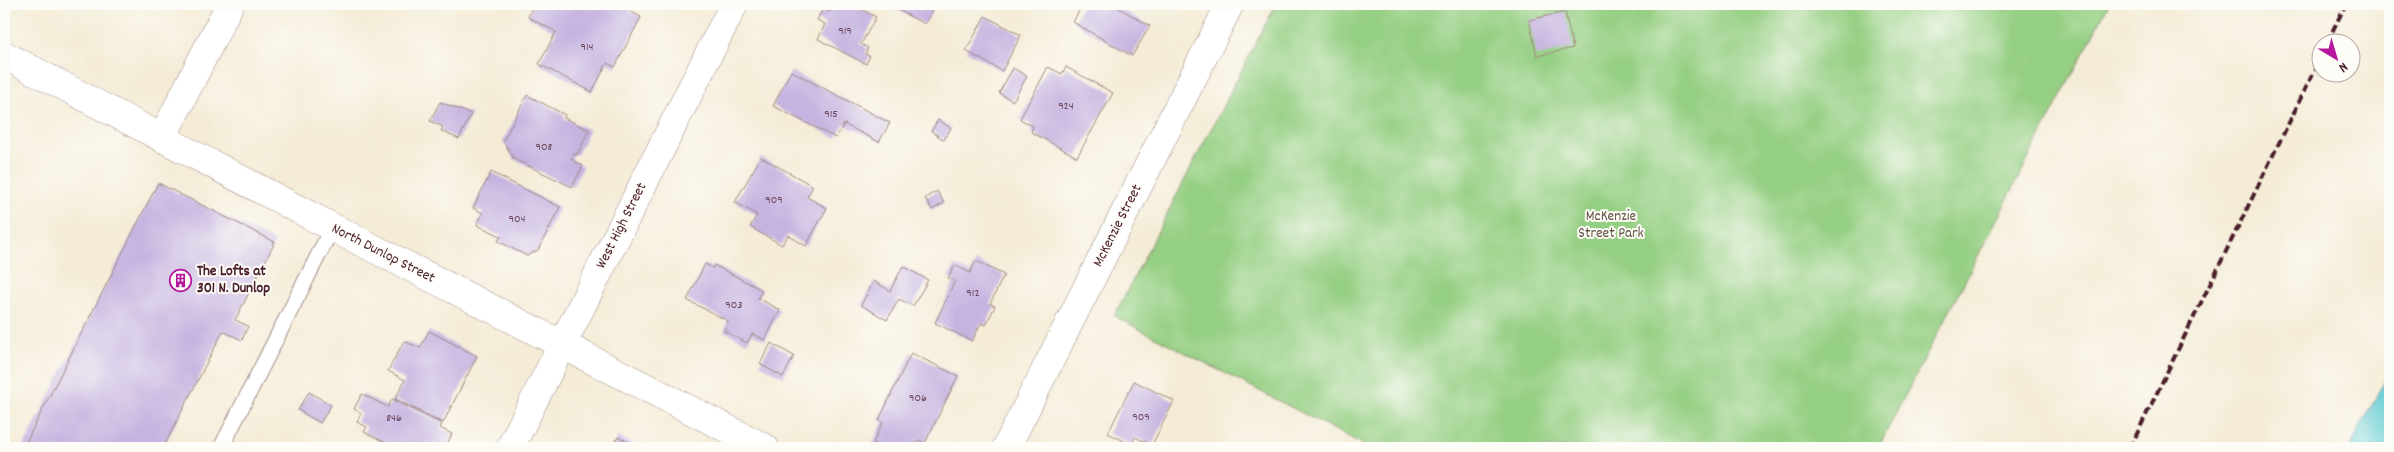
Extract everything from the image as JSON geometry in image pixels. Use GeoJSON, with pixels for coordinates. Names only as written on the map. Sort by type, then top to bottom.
{"type":"FeatureCollection","features":[{"type":"Feature","properties":{"kind":"street"},"geometry":{"type":"LineString","coordinates":[[162,138],[230,4]]}},
{"type":"Feature","properties":{"kind":"street","name":"West High Street"},"geometry":{"type":"LineString","coordinates":[[510,448],[734,4]]}},
{"type":"Feature","properties":{"kind":"street","name":"McKenzie Street"},"geometry":{"type":"LineString","coordinates":[[1006,448],[1230,4]]}},
{"type":"Feature","properties":{"kind":"street","name":"North Dunlop Street"},"geometry":{"type":"LineString","coordinates":[[4,55],[332,228],[765,448]]}},
{"type":"Feature","properties":{"kind":"lane"},"geometry":{"type":"LineString","coordinates":[[221,448],[332,228]]}},
{"type":"Feature","properties":{"kind":"green space","name":"McKenzie Street Park"},"geometry":{"type":"Polygon","coordinates":[[[1276,4],[2109,4],[1878,448],[1370,448],[1114,316],[1276,4]]]}},
{"type":"Feature","properties":{"kind":"water"},"geometry":{"type":"Polygon","coordinates":[[[2390,371],[2390,448],[2349,448],[2390,371]]]}},
{"type":"Feature","properties":{"kind":"building"},"geometry":{"type":"Polygon","coordinates":[[[534,4],[616,4],[641,17],[615,67],[607,63],[592,92],[539,64],[556,32],[528,17],[534,4]]]}},
{"type":"Feature","properties":{"kind":"building"},"geometry":{"type":"Polygon","coordinates":[[[835,4],[852,4],[876,17],[861,44],[868,48],[865,54],[870,56],[866,64],[818,39],[825,24],[817,20],[823,9],[830,12],[835,4]]]}},
{"type":"Feature","properties":{"kind":"building"},"geometry":{"type":"Polygon","coordinates":[[[886,4],[936,4],[925,24],[886,4]]]}},
{"type":"Feature","properties":{"kind":"building"},"geometry":{"type":"Polygon","coordinates":[[[1083,4],[1112,4],[1150,26],[1132,56],[1073,22],[1083,4]]]}},
{"type":"Feature","properties":{"kind":"building"},"geometry":{"type":"Polygon","coordinates":[[[1565,12],[1573,48],[1537,56],[1529,20],[1565,12]]]}},
{"type":"Feature","properties":{"kind":"building"},"geometry":{"type":"Polygon","coordinates":[[[985,16],[1021,35],[1002,71],[966,51],[985,16]]]}},
{"type":"Feature","properties":{"kind":"building"},"geometry":{"type":"Polygon","coordinates":[[[1048,67],[1062,74],[1066,67],[1113,93],[1077,157],[1031,132],[1033,126],[1020,119],[1048,67]]]}},
{"type":"Feature","properties":{"kind":"building"},"geometry":{"type":"Polygon","coordinates":[[[1013,68],[1027,76],[1013,101],[999,93],[1013,68]]]}},
{"type":"Feature","properties":{"kind":"building"},"geometry":{"type":"Polygon","coordinates":[[[791,71],[890,123],[879,142],[844,124],[836,138],[773,106],[791,71]]]}},
{"type":"Feature","properties":{"kind":"building"},"geometry":{"type":"Polygon","coordinates":[[[527,95],[565,115],[564,118],[589,130],[577,155],[574,154],[571,159],[583,166],[572,187],[514,159],[503,141],[527,95]]]}},
{"type":"Feature","properties":{"kind":"building"},"geometry":{"type":"Polygon","coordinates":[[[440,102],[471,114],[459,139],[441,131],[443,127],[430,121],[440,102]]]}},
{"type":"Feature","properties":{"kind":"building"},"geometry":{"type":"Polygon","coordinates":[[[938,120],[951,128],[944,140],[931,131],[938,120]]]}},
{"type":"Feature","properties":{"kind":"building"},"geometry":{"type":"Polygon","coordinates":[[[761,157],[813,186],[807,197],[827,208],[806,246],[788,235],[782,245],[750,227],[757,215],[735,202],[761,157]]]}},
{"type":"Feature","properties":{"kind":"building"},"geometry":{"type":"Polygon","coordinates":[[[491,172],[560,207],[538,250],[527,256],[498,241],[501,236],[477,225],[483,213],[473,208],[491,172]]]}},
{"type":"Feature","properties":{"kind":"building","name":"The Lofts at 301 N. Dunlop"},"geometry":{"type":"Polygon","coordinates":[[[158,183],[275,242],[235,320],[248,326],[242,340],[223,331],[163,448],[23,448],[158,183]]]}},
{"type":"Feature","properties":{"kind":"building"},"geometry":{"type":"Polygon","coordinates":[[[937,191],[944,203],[932,210],[925,198],[937,191]]]}},
{"type":"Feature","properties":{"kind":"building"},"geometry":{"type":"Polygon","coordinates":[[[976,261],[1004,275],[990,304],[995,306],[986,325],[981,323],[972,341],[935,323],[955,281],[948,278],[955,265],[970,273],[976,261]]]}},
{"type":"Feature","properties":{"kind":"building"},"geometry":{"type":"Polygon","coordinates":[[[705,264],[713,268],[714,265],[762,290],[758,298],[780,310],[765,340],[752,334],[747,343],[724,331],[728,321],[687,300],[705,264]]]}},
{"type":"Feature","properties":{"kind":"building"},"geometry":{"type":"Polygon","coordinates":[[[903,266],[928,280],[913,306],[899,299],[887,320],[861,305],[874,281],[890,291],[903,266]]]}},
{"type":"Feature","properties":{"kind":"building"},"geometry":{"type":"Polygon","coordinates":[[[429,331],[477,356],[443,423],[395,399],[405,380],[388,371],[404,341],[420,348],[429,331]]]}},
{"type":"Feature","properties":{"kind":"building"},"geometry":{"type":"Polygon","coordinates":[[[771,343],[794,356],[783,377],[760,364],[771,343]]]}},
{"type":"Feature","properties":{"kind":"building"},"geometry":{"type":"Polygon","coordinates":[[[911,353],[958,376],[925,443],[918,440],[914,448],[884,448],[873,443],[883,422],[879,420],[911,353]]]}},
{"type":"Feature","properties":{"kind":"building"},"geometry":{"type":"Polygon","coordinates":[[[1134,381],[1174,401],[1152,445],[1135,437],[1132,445],[1108,433],[1134,381]]]}},
{"type":"Feature","properties":{"kind":"building"},"geometry":{"type":"Polygon","coordinates":[[[309,392],[331,405],[320,423],[298,410],[309,392]]]}},
{"type":"Feature","properties":{"kind":"building"},"geometry":{"type":"Polygon","coordinates":[[[362,394],[388,407],[392,399],[442,424],[440,428],[452,434],[445,448],[397,448],[364,432],[367,427],[357,422],[361,413],[354,409],[362,394]]]}},
{"type":"Feature","properties":{"kind":"building"},"geometry":{"type":"Polygon","coordinates":[[[618,437],[633,444],[631,448],[612,448],[618,437]]]}},
{"type":"Feature","properties":{"kind":"railway"},"geometry":{"type":"LineString","coordinates":[[2332,32],[2346,4]]}},
{"type":"Feature","properties":{"kind":"railway"},"geometry":{"type":"LineString","coordinates":[[2130,448],[2312,75]]}},
{"type":"Feature","properties":{"kind":"place","name":"The Lofts at 301 N. Dunlop"},"geometry":{"type":"Point","coordinates":[181,281]}}]}
